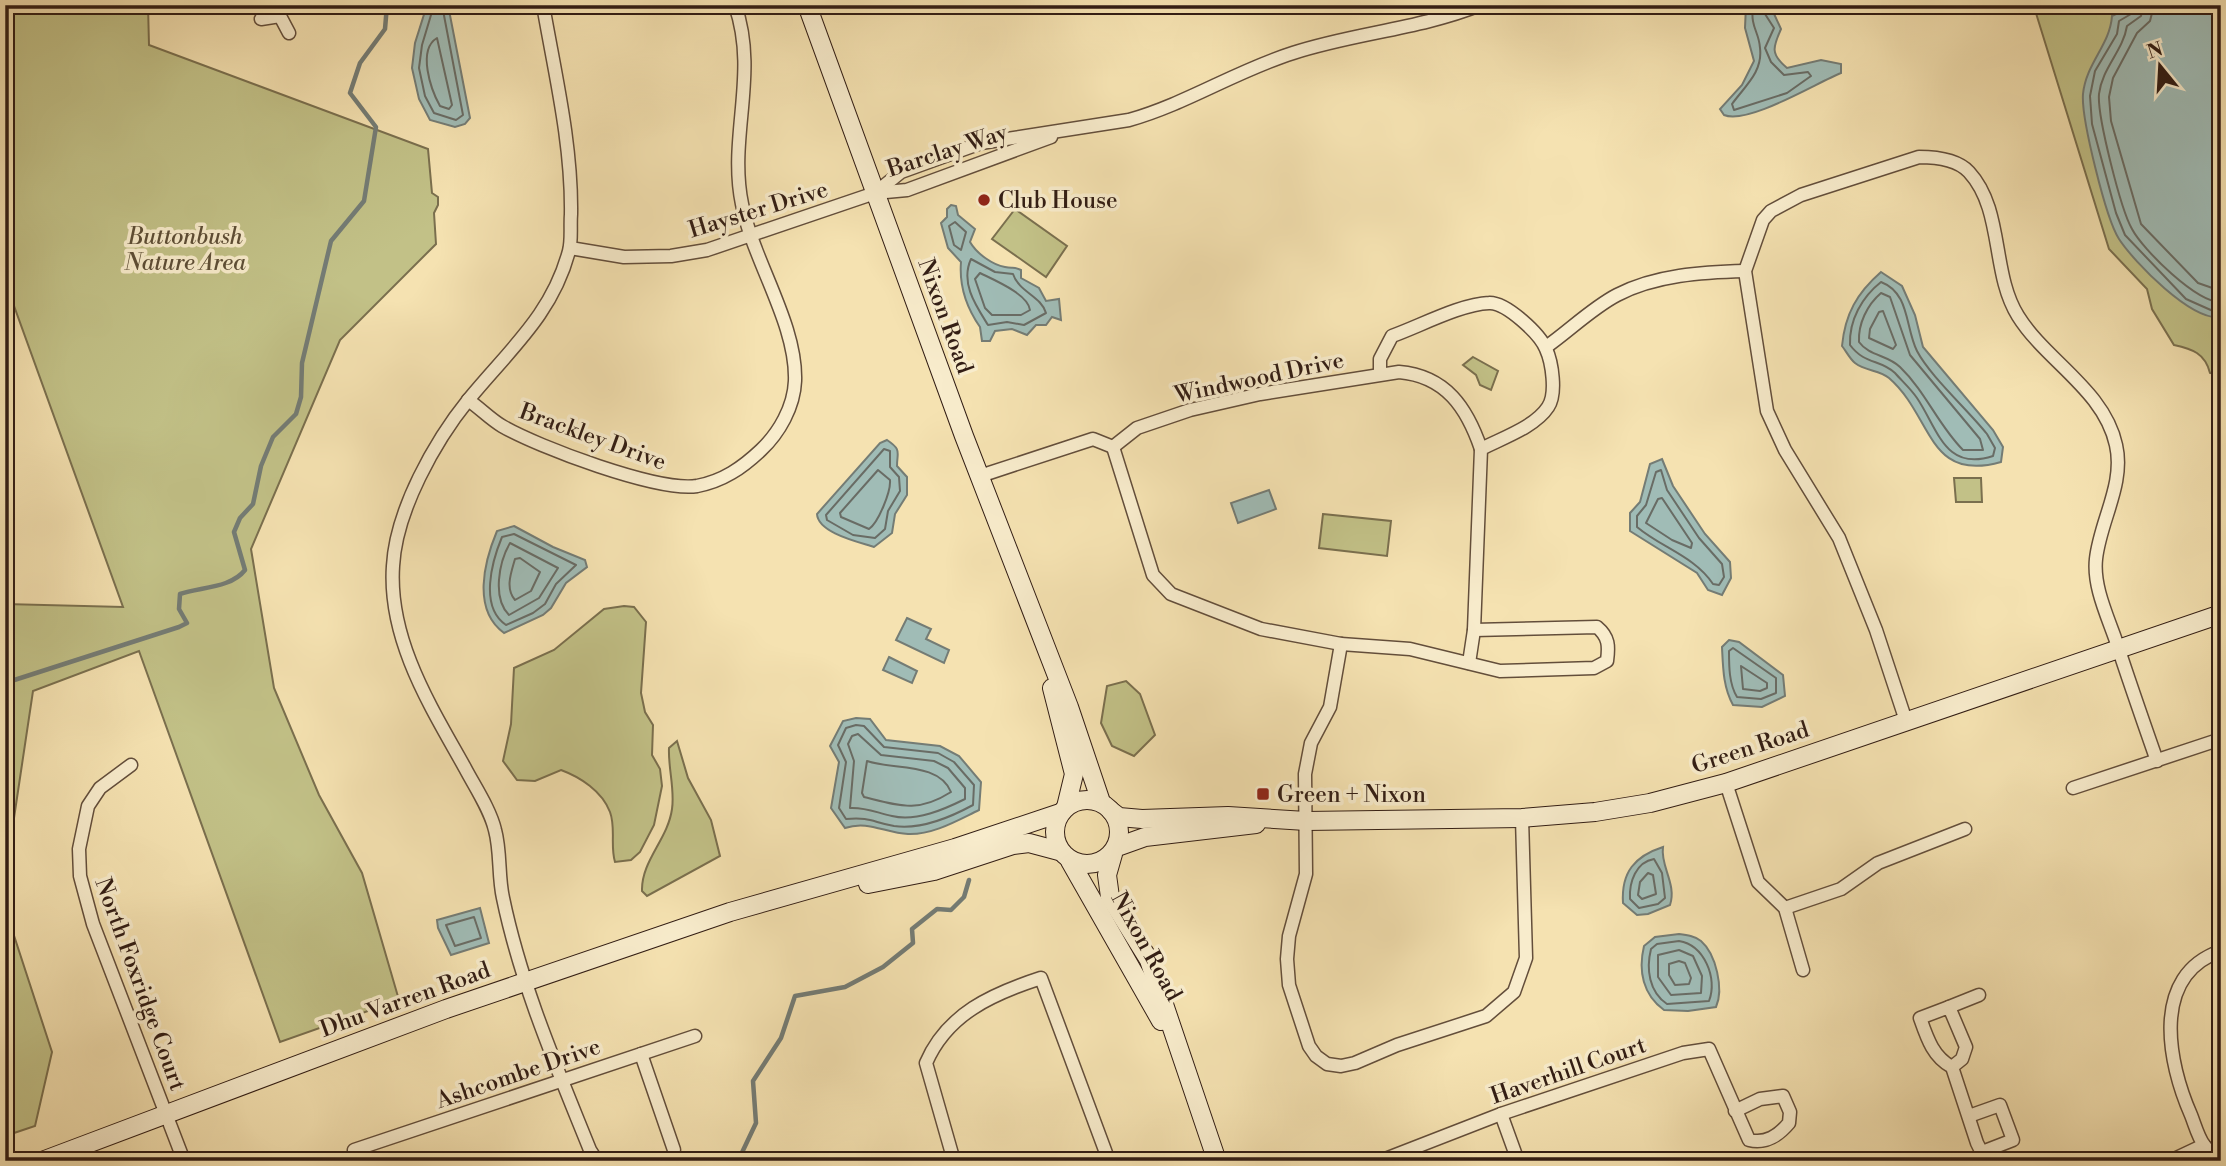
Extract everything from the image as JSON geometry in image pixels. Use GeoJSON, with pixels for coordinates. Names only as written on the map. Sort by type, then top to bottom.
{"type":"FeatureCollection","features":[{"type":"Feature","properties":{"kind":"main road","name":"Nixon Road"},"geometry":{"type":"LineString","coordinates":[[807,5],[1042,643],[1106,806]]}},
{"type":"Feature","properties":{"kind":"main road","name":"Green Road"},"geometry":{"type":"LineString","coordinates":[[1106,806],[1119,817],[1142,819],[1228,816],[1306,821],[1522,818],[1595,812],[1650,803],[1726,783],[2221,614]]}},
{"type":"Feature","properties":{"kind":"main road","name":"Nixon Road"},"geometry":{"type":"LineString","coordinates":[[1042,643],[1074,774],[1063,810]]}},
{"type":"Feature","properties":{"kind":"main road"},"geometry":{"type":"LineString","coordinates":[[1088,799],[1106,806],[1118,830],[1115,851],[1092,864],[1065,856],[1055,833],[1063,810],[1088,799]]}},
{"type":"Feature","properties":{"kind":"main road","name":"Dhu Varren Road"},"geometry":{"type":"LineString","coordinates":[[42,1161],[166,1112],[525,982],[730,912],[789,897],[1063,810]]}},
{"type":"Feature","properties":{"kind":"main road","name":"Green Road"},"geometry":{"type":"LineString","coordinates":[[1115,851],[1145,837],[1231,830],[1273,820]]}},
{"type":"Feature","properties":{"kind":"main road","name":"Dhu Varren Road"},"geometry":{"type":"LineString","coordinates":[[789,897],[934,871],[1013,845],[1044,845],[1065,856]]}},
{"type":"Feature","properties":{"kind":"main road","name":"Nixon Road"},"geometry":{"type":"LineString","coordinates":[[1115,851],[1107,875],[1110,897],[1149,960],[1217,1161]]}},
{"type":"Feature","properties":{"kind":"main road","name":"Nixon Road"},"geometry":{"type":"LineString","coordinates":[[1065,856],[1146,991],[1180,1055]]}},
{"type":"Feature","properties":{"kind":"street"},"geometry":{"type":"LineString","coordinates":[[543,5],[564,121],[571,199],[570,248],[554,296],[533,327],[468,400],[441,438],[416,485],[402,525],[393,566],[402,638],[418,681],[495,829],[502,897],[525,982],[590,1150],[597,1161]]}},
{"type":"Feature","properties":{"kind":"street","name":"Brackley Drive"},"geometry":{"type":"LineString","coordinates":[[468,400],[512,431],[642,481],[659,485],[695,486],[718,481],[739,469],[764,447],[779,426],[790,406],[795,380],[783,324],[742,204],[738,163],[747,59],[735,5]]}},
{"type":"Feature","properties":{"kind":"street","name":"Barclay Way"},"geometry":{"type":"LineString","coordinates":[[875,193],[901,172],[981,143],[1077,126],[1117,123],[1152,113],[1251,67],[1285,55],[1353,36],[1436,20],[1480,5]]}},
{"type":"Feature","properties":{"kind":"street"},"geometry":{"type":"LineString","coordinates":[[261,19],[280,11],[289,33]]}},
{"type":"Feature","properties":{"kind":"street","name":"Barclay Way"},"geometry":{"type":"LineString","coordinates":[[875,193],[907,190],[1077,126]]}},
{"type":"Feature","properties":{"kind":"street"},"geometry":{"type":"LineString","coordinates":[[1906,721],[1876,630],[1839,538],[1785,450],[1767,411],[1745,271],[1763,220],[1771,211],[1801,195],[1919,157],[1952,162],[1968,170],[1980,189],[1988,210],[2004,281],[2016,314],[2077,381],[2111,428],[2117,447],[2117,473],[2096,559],[2099,591],[2157,761]]}},
{"type":"Feature","properties":{"kind":"street","name":"Hayster Drive"},"geometry":{"type":"LineString","coordinates":[[570,248],[624,257],[671,256],[707,250],[750,233],[875,193]]}},
{"type":"Feature","properties":{"kind":"street"},"geometry":{"type":"LineString","coordinates":[[1481,449],[1539,418],[1550,404],[1551,369],[1546,347],[1616,295],[1660,280],[1714,271],[1745,271]]}},
{"type":"Feature","properties":{"kind":"street","name":"Windwood Drive"},"geometry":{"type":"LineString","coordinates":[[1380,374],[1380,359],[1392,335],[1477,305],[1492,303],[1509,310],[1546,347]]}},
{"type":"Feature","properties":{"kind":"street","name":"Windwood Drive"},"geometry":{"type":"LineString","coordinates":[[1113,447],[1137,428],[1190,410],[1260,394],[1380,374],[1420,374],[1439,384],[1464,410],[1481,449],[1474,630],[1469,663]]}},
{"type":"Feature","properties":{"kind":"street"},"geometry":{"type":"LineString","coordinates":[[980,476],[1093,439],[1113,447],[1153,575],[1171,594],[1261,629],[1341,644],[1410,649],[1500,671],[1594,668],[1607,661],[1609,646],[1605,634],[1597,627],[1474,630]]}},
{"type":"Feature","properties":{"kind":"street"},"geometry":{"type":"LineString","coordinates":[[1341,644],[1330,707],[1311,743],[1305,775],[1306,874],[1289,936],[1289,985],[1309,1046],[1327,1064],[1341,1066],[1486,1016],[1514,992],[1526,958],[1522,818]]}},
{"type":"Feature","properties":{"kind":"street"},"geometry":{"type":"LineString","coordinates":[[2073,788],[2221,739]]}},
{"type":"Feature","properties":{"kind":"street","name":"North Foxridge Court"},"geometry":{"type":"LineString","coordinates":[[131,765],[100,788],[88,806],[79,849],[80,876],[93,924],[184,1161]]}},
{"type":"Feature","properties":{"kind":"street"},"geometry":{"type":"LineString","coordinates":[[1726,783],[1758,882],[1785,908],[1802,970]]}},
{"type":"Feature","properties":{"kind":"street"},"geometry":{"type":"LineString","coordinates":[[1785,908],[1841,888],[1878,863],[1965,829]]}},
{"type":"Feature","properties":{"kind":"street"},"geometry":{"type":"LineString","coordinates":[[2221,951],[2189,970],[2170,1010],[2170,1052],[2185,1101],[2204,1145],[2221,1160]]}},
{"type":"Feature","properties":{"kind":"street"},"geometry":{"type":"LineString","coordinates":[[954,1161],[926,1063],[935,1042],[947,1027],[977,1004],[1041,978],[1110,1161]]}},
{"type":"Feature","properties":{"kind":"street"},"geometry":{"type":"LineString","coordinates":[[1969,1116],[2000,1105],[2013,1140],[1984,1157],[1969,1116],[1952,1067],[1941,1061],[1934,1051],[1920,1018],[1979,995]]}},
{"type":"Feature","properties":{"kind":"street"},"geometry":{"type":"LineString","coordinates":[[1949,1007],[1966,1047],[1962,1059],[1952,1067]]}},
{"type":"Feature","properties":{"kind":"street","name":"Ashcombe Drive"},"geometry":{"type":"LineString","coordinates":[[354,1150],[695,1036]]}},
{"type":"Feature","properties":{"kind":"street","name":"Haverhill Court"},"geometry":{"type":"LineString","coordinates":[[1380,1161],[1501,1114],[1683,1053],[1709,1049],[1735,1111],[1749,1140],[1759,1143],[1772,1138],[1789,1123],[1790,1112],[1783,1096],[1760,1099],[1735,1111]]}},
{"type":"Feature","properties":{"kind":"street"},"geometry":{"type":"LineString","coordinates":[[641,1054],[674,1150]]}},
{"type":"Feature","properties":{"kind":"street"},"geometry":{"type":"LineString","coordinates":[[1501,1114],[1518,1161]]}},
{"type":"Feature","properties":{"kind":"street"},"geometry":{"type":"LineString","coordinates":[[2170,1161],[2204,1145]]}},
{"type":"Feature","properties":{"kind":"green space","name":"Buttonbush Nature Area"},"geometry":{"type":"Polygon","coordinates":[[[5,5],[148,5],[149,45],[428,149],[432,193],[438,197],[434,213],[436,244],[340,340],[251,549],[274,688],[319,795],[362,873],[399,1000],[280,1042],[139,651],[33,691],[5,878],[5,604],[123,607],[5,281],[5,5]]]}},
{"type":"Feature","properties":{"kind":"green space"},"geometry":{"type":"Polygon","coordinates":[[[2050,5],[2221,5],[2221,387],[2201,356],[2192,350],[2174,345],[2152,309],[2147,289],[2109,249],[2035,10],[2050,5]]]}},
{"type":"Feature","properties":{"kind":"green space"},"geometry":{"type":"Polygon","coordinates":[[[1015,209],[1067,246],[1046,277],[992,239],[1015,209]]]}},
{"type":"Feature","properties":{"kind":"green space"},"geometry":{"type":"Polygon","coordinates":[[[1473,357],[1498,371],[1491,390],[1480,385],[1476,375],[1463,365],[1473,357]]]}},
{"type":"Feature","properties":{"kind":"green space"},"geometry":{"type":"Polygon","coordinates":[[[1954,478],[1981,478],[1982,502],[1956,502],[1954,478]]]}},
{"type":"Feature","properties":{"kind":"green space"},"geometry":{"type":"Polygon","coordinates":[[[1323,514],[1391,521],[1387,556],[1319,548],[1323,514]]]}},
{"type":"Feature","properties":{"kind":"green space"},"geometry":{"type":"Polygon","coordinates":[[[634,607],[646,622],[641,693],[645,712],[653,725],[652,755],[660,769],[662,786],[654,825],[640,852],[631,860],[615,862],[612,818],[596,791],[561,770],[535,781],[517,780],[503,761],[511,724],[514,668],[554,650],[604,609],[634,607]]]}},
{"type":"Feature","properties":{"kind":"green space"},"geometry":{"type":"Polygon","coordinates":[[[1126,681],[1140,694],[1155,735],[1134,756],[1112,746],[1101,723],[1107,686],[1126,681]]]}},
{"type":"Feature","properties":{"kind":"green space"},"geometry":{"type":"Polygon","coordinates":[[[677,741],[688,778],[711,820],[720,856],[647,896],[642,891],[646,870],[670,820],[673,794],[669,748],[677,741]]]}},
{"type":"Feature","properties":{"kind":"green space"},"geometry":{"type":"Polygon","coordinates":[[[5,908],[52,1052],[35,1126],[5,1136],[5,908]]]}},
{"type":"Feature","properties":{"kind":"water"},"geometry":{"type":"Polygon","coordinates":[[[427,5],[448,5],[470,118],[465,124],[455,127],[430,120],[419,99],[412,68],[415,43],[427,5]]]}},
{"type":"Feature","properties":{"kind":"water"},"geometry":{"type":"Polygon","coordinates":[[[1746,5],[1770,5],[1781,29],[1775,46],[1776,54],[1787,68],[1821,60],[1841,64],[1841,73],[1765,109],[1749,114],[1724,115],[1720,109],[1742,85],[1754,61],[1745,28],[1746,5]]]}},
{"type":"Feature","properties":{"kind":"water"},"geometry":{"type":"Polygon","coordinates":[[[2134,5],[2221,5],[2221,317],[2209,316],[2180,301],[2137,262],[2119,239],[2101,191],[2086,124],[2083,94],[2089,73],[2107,36],[2112,16],[2134,5]]]}},
{"type":"Feature","properties":{"kind":"water"},"geometry":{"type":"Polygon","coordinates":[[[951,205],[956,206],[958,215],[975,229],[970,242],[981,255],[1000,266],[1021,270],[1021,278],[1039,288],[1046,301],[1059,299],[1061,320],[1052,317],[1046,325],[1036,325],[1027,335],[1012,329],[995,331],[990,341],[982,341],[980,327],[964,296],[961,262],[948,248],[941,223],[947,217],[947,209],[951,205]]]}},
{"type":"Feature","properties":{"kind":"water"},"geometry":{"type":"Polygon","coordinates":[[[1881,272],[1902,286],[1915,315],[1923,347],[1993,430],[2003,447],[2001,462],[1977,466],[1958,463],[1945,455],[1903,393],[1889,378],[1855,363],[1842,346],[1849,314],[1865,288],[1881,272]]]}},
{"type":"Feature","properties":{"kind":"water"},"geometry":{"type":"Polygon","coordinates":[[[887,440],[897,449],[897,466],[907,477],[907,495],[895,514],[892,533],[874,547],[832,531],[819,521],[817,514],[880,443],[887,440]]]}},
{"type":"Feature","properties":{"kind":"water"},"geometry":{"type":"Polygon","coordinates":[[[1662,459],[1673,486],[1705,534],[1730,562],[1731,578],[1722,595],[1708,590],[1697,573],[1630,531],[1630,513],[1640,502],[1650,464],[1662,459]]]}},
{"type":"Feature","properties":{"kind":"water"},"geometry":{"type":"Polygon","coordinates":[[[1269,490],[1276,509],[1238,523],[1231,503],[1269,490]]]}},
{"type":"Feature","properties":{"kind":"water"},"geometry":{"type":"Polygon","coordinates":[[[514,526],[585,560],[587,567],[566,583],[551,608],[543,615],[504,633],[494,623],[484,599],[485,571],[497,531],[514,526]]]}},
{"type":"Feature","properties":{"kind":"water"},"geometry":{"type":"Polygon","coordinates":[[[907,618],[931,629],[926,639],[949,650],[944,663],[896,640],[907,618]]]}},
{"type":"Feature","properties":{"kind":"water"},"geometry":{"type":"Polygon","coordinates":[[[1729,640],[1739,642],[1783,675],[1785,696],[1762,707],[1733,705],[1725,684],[1722,647],[1729,640]]]}},
{"type":"Feature","properties":{"kind":"water"},"geometry":{"type":"Polygon","coordinates":[[[889,657],[917,671],[912,683],[883,670],[889,657]]]}},
{"type":"Feature","properties":{"kind":"water"},"geometry":{"type":"Polygon","coordinates":[[[870,719],[886,740],[940,746],[959,756],[981,782],[979,810],[945,826],[917,834],[861,825],[845,828],[831,808],[839,762],[830,746],[843,721],[870,719]]]}},
{"type":"Feature","properties":{"kind":"water"},"geometry":{"type":"Polygon","coordinates":[[[1663,847],[1672,897],[1670,905],[1648,914],[1637,915],[1623,903],[1627,874],[1638,860],[1663,847]]]}},
{"type":"Feature","properties":{"kind":"water"},"geometry":{"type":"Polygon","coordinates":[[[480,908],[489,943],[451,955],[437,920],[480,908]]]}},
{"type":"Feature","properties":{"kind":"water"},"geometry":{"type":"Polygon","coordinates":[[[1679,934],[1699,939],[1711,954],[1719,982],[1716,1007],[1688,1011],[1664,1010],[1647,990],[1642,973],[1644,946],[1655,937],[1679,934]]]}},
{"type":"Feature","properties":{"kind":"waterway"},"geometry":{"type":"LineString","coordinates":[[5,683],[179,627],[187,623],[179,609],[180,594],[224,584],[245,570],[234,532],[240,518],[253,504],[261,466],[273,437],[296,414],[301,397],[302,363],[331,241],[364,201],[376,127],[350,93],[360,63],[385,29],[387,5]]}},
{"type":"Feature","properties":{"kind":"waterway"},"geometry":{"type":"LineString","coordinates":[[738,1161],[756,1123],[753,1081],[781,1038],[795,996],[845,987],[883,967],[913,943],[912,929],[937,909],[951,910],[964,897],[969,880]]}},
{"type":"Feature","properties":{"kind":"place","name":"Club House"},"geometry":{"type":"Point","coordinates":[984,200]}},
{"type":"Feature","properties":{"kind":"place","name":"Green + Nixon"},"geometry":{"type":"Point","coordinates":[1263,794]}}]}
